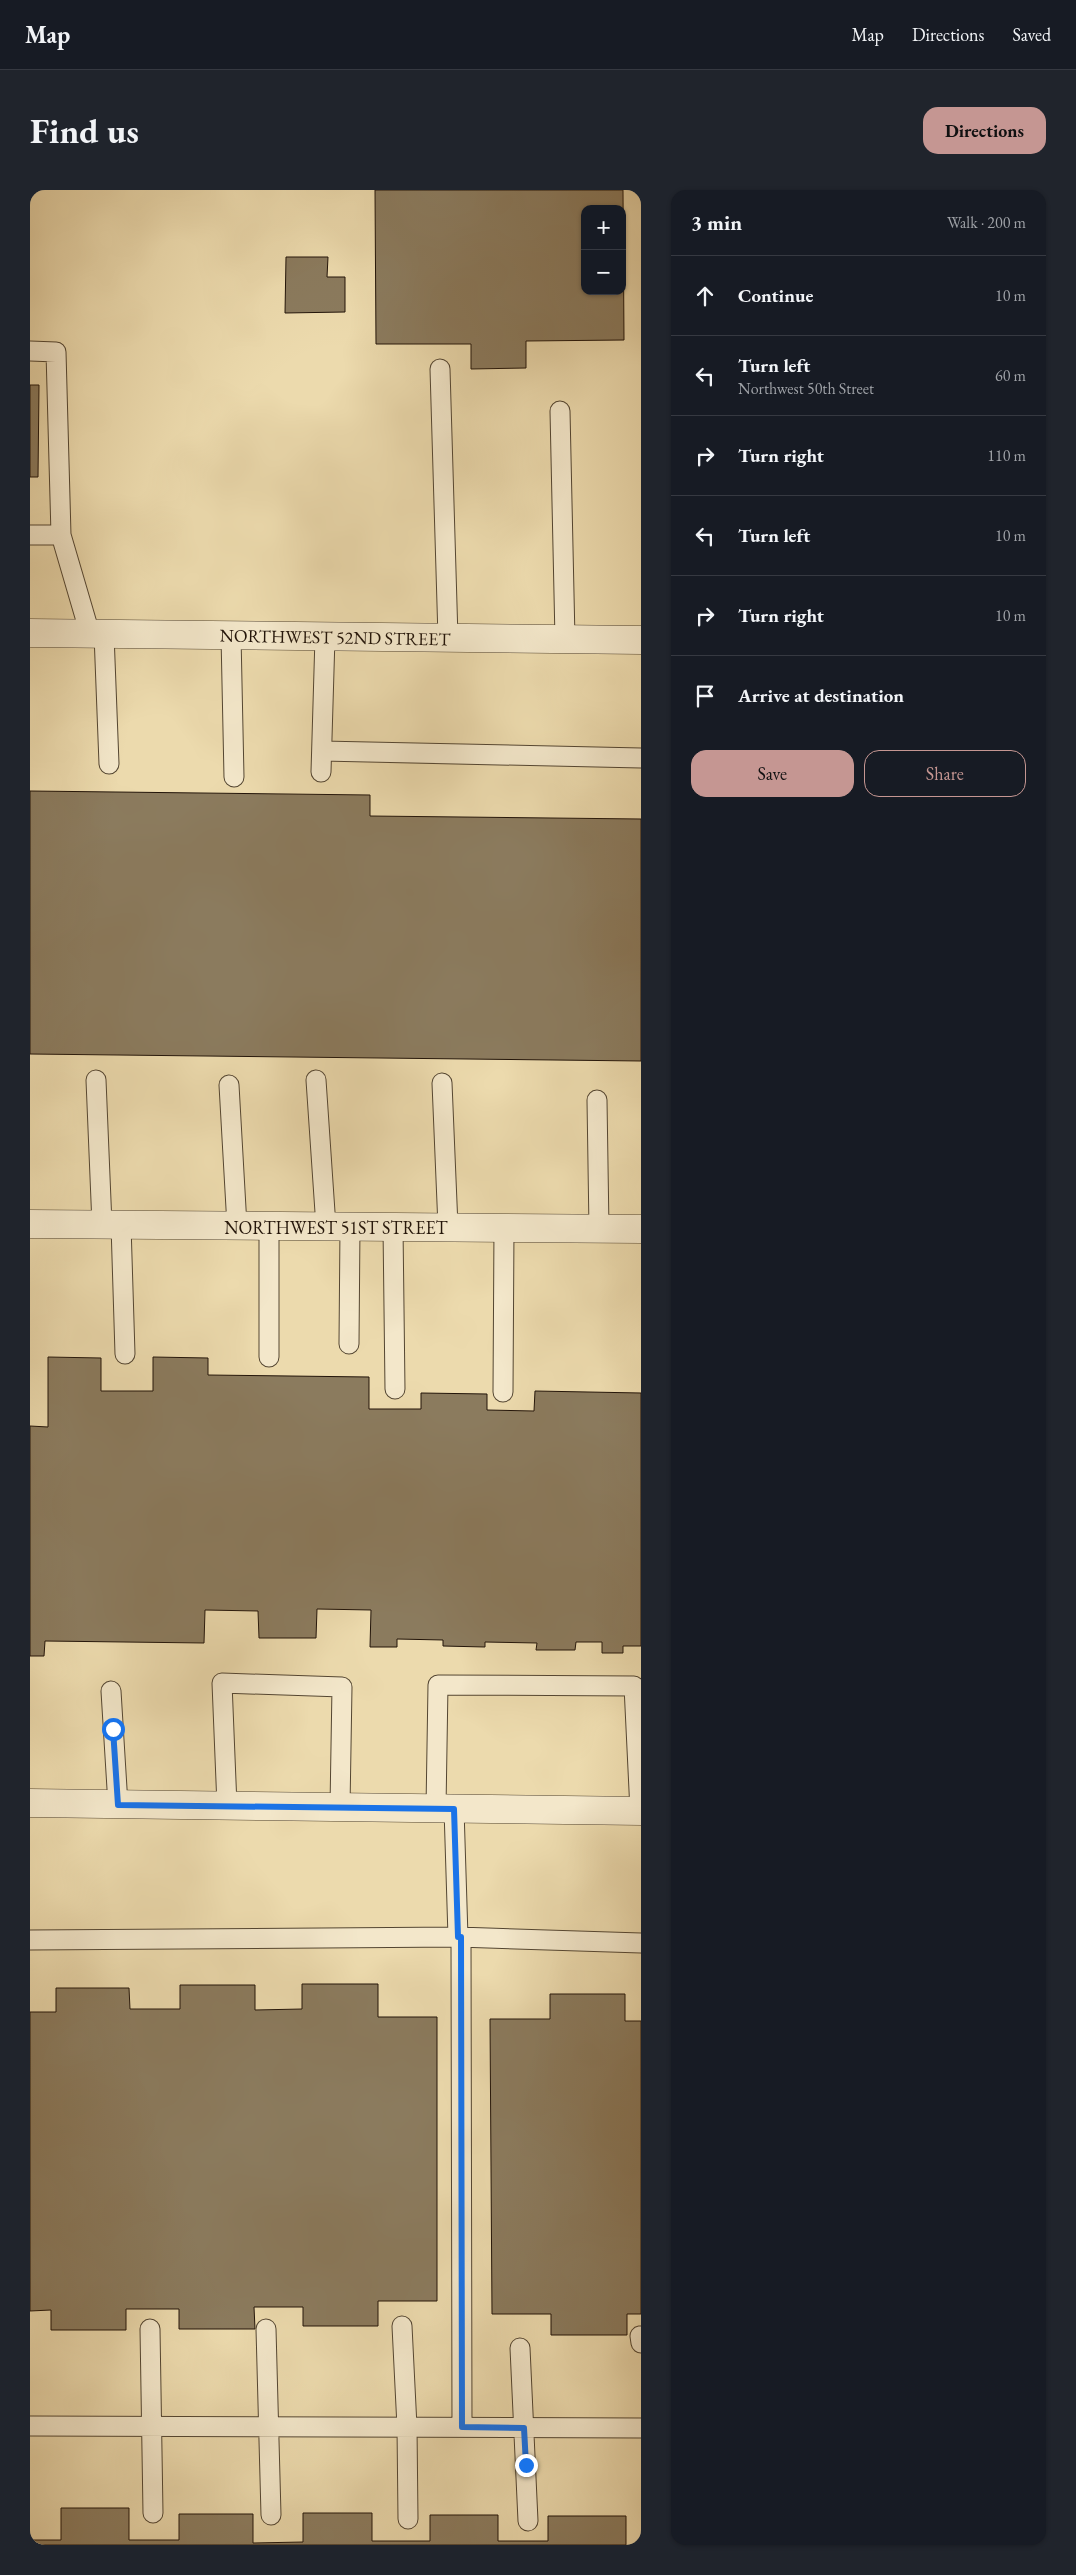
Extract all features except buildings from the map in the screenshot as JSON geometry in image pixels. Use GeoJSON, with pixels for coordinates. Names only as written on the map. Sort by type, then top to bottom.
{"type":"FeatureCollection","features":[{"type":"Feature","properties":{"kind":"street","name":"NORTHWEST 52ND STREET"},"geometry":{"type":"LineString","coordinates":[[30,633],[641,640]]}},
{"type":"Feature","properties":{"kind":"street","name":"NORTHWEST 51ST STREET"},"geometry":{"type":"LineString","coordinates":[[30,1224],[641,1229]]}},
{"type":"Feature","properties":{"kind":"street"},"geometry":{"type":"LineString","coordinates":[[30,1803],[640,1811]]}},
{"type":"Feature","properties":{"kind":"lane"},"geometry":{"type":"LineString","coordinates":[[30,351],[56,352],[62,535],[97,634],[109,764]]}},
{"type":"Feature","properties":{"kind":"lane"},"geometry":{"type":"LineString","coordinates":[[440,369],[448,638]]}},
{"type":"Feature","properties":{"kind":"lane"},"geometry":{"type":"LineString","coordinates":[[560,411],[565,639]]}},
{"type":"Feature","properties":{"kind":"lane"},"geometry":{"type":"LineString","coordinates":[[30,535],[62,535]]}},
{"type":"Feature","properties":{"kind":"lane"},"geometry":{"type":"LineString","coordinates":[[231,636],[234,777]]}},
{"type":"Feature","properties":{"kind":"lane"},"geometry":{"type":"LineString","coordinates":[[322,772],[325,637]]}},
{"type":"Feature","properties":{"kind":"lane"},"geometry":{"type":"LineString","coordinates":[[322,751],[641,758]]}},
{"type":"Feature","properties":{"kind":"lane"},"geometry":{"type":"LineString","coordinates":[[96,1080],[125,1354]]}},
{"type":"Feature","properties":{"kind":"lane"},"geometry":{"type":"LineString","coordinates":[[316,1080],[338,1227],[349,1344]]}},
{"type":"Feature","properties":{"kind":"lane"},"geometry":{"type":"LineString","coordinates":[[442,1083],[448,1228]]}},
{"type":"Feature","properties":{"kind":"lane"},"geometry":{"type":"LineString","coordinates":[[228,1084],[237,1226]]}},
{"type":"Feature","properties":{"kind":"lane"},"geometry":{"type":"LineString","coordinates":[[597,1100],[599,1229]]}},
{"type":"Feature","properties":{"kind":"lane"},"geometry":{"type":"LineString","coordinates":[[269,1226],[269,1357]]}},
{"type":"Feature","properties":{"kind":"lane"},"geometry":{"type":"LineString","coordinates":[[393,1227],[395,1389]]}},
{"type":"Feature","properties":{"kind":"lane"},"geometry":{"type":"LineString","coordinates":[[503,1392],[504,1228]]}},
{"type":"Feature","properties":{"kind":"lane"},"geometry":{"type":"LineString","coordinates":[[227,1806],[222,1683],[342,1688],[340,1807]]}},
{"type":"Feature","properties":{"kind":"lane"},"geometry":{"type":"LineString","coordinates":[[462,2427],[460,1937],[445,1808],[438,1685],[634,1686],[640,1811]]}},
{"type":"Feature","properties":{"kind":"lane"},"geometry":{"type":"LineString","coordinates":[[111,1691],[118,1805]]}},
{"type":"Feature","properties":{"kind":"lane"},"geometry":{"type":"LineString","coordinates":[[30,1940],[460,1937],[641,1943]]}},
{"type":"Feature","properties":{"kind":"lane"},"geometry":{"type":"LineString","coordinates":[[402,2326],[407,2427],[408,2520]]}},
{"type":"Feature","properties":{"kind":"lane"},"geometry":{"type":"LineString","coordinates":[[266,2329],[271,2515]]}},
{"type":"Feature","properties":{"kind":"lane"},"geometry":{"type":"LineString","coordinates":[[150,2330],[153,2513]]}},
{"type":"Feature","properties":{"kind":"lane"},"geometry":{"type":"LineString","coordinates":[[640,2336],[641,2343]]}},
{"type":"Feature","properties":{"kind":"lane"},"geometry":{"type":"LineString","coordinates":[[520,2348],[528,2521]]}},
{"type":"Feature","properties":{"kind":"lane"},"geometry":{"type":"LineString","coordinates":[[30,2426],[641,2428]]}},
{"type":"Feature","properties":{"kind":"route"},"geometry":{"type":"LineString","coordinates":[[113,1729],[118,1805],[454,1809],[458,1937],[461,1937],[462,2427],[524,2428],[526,2465]]}}]}
